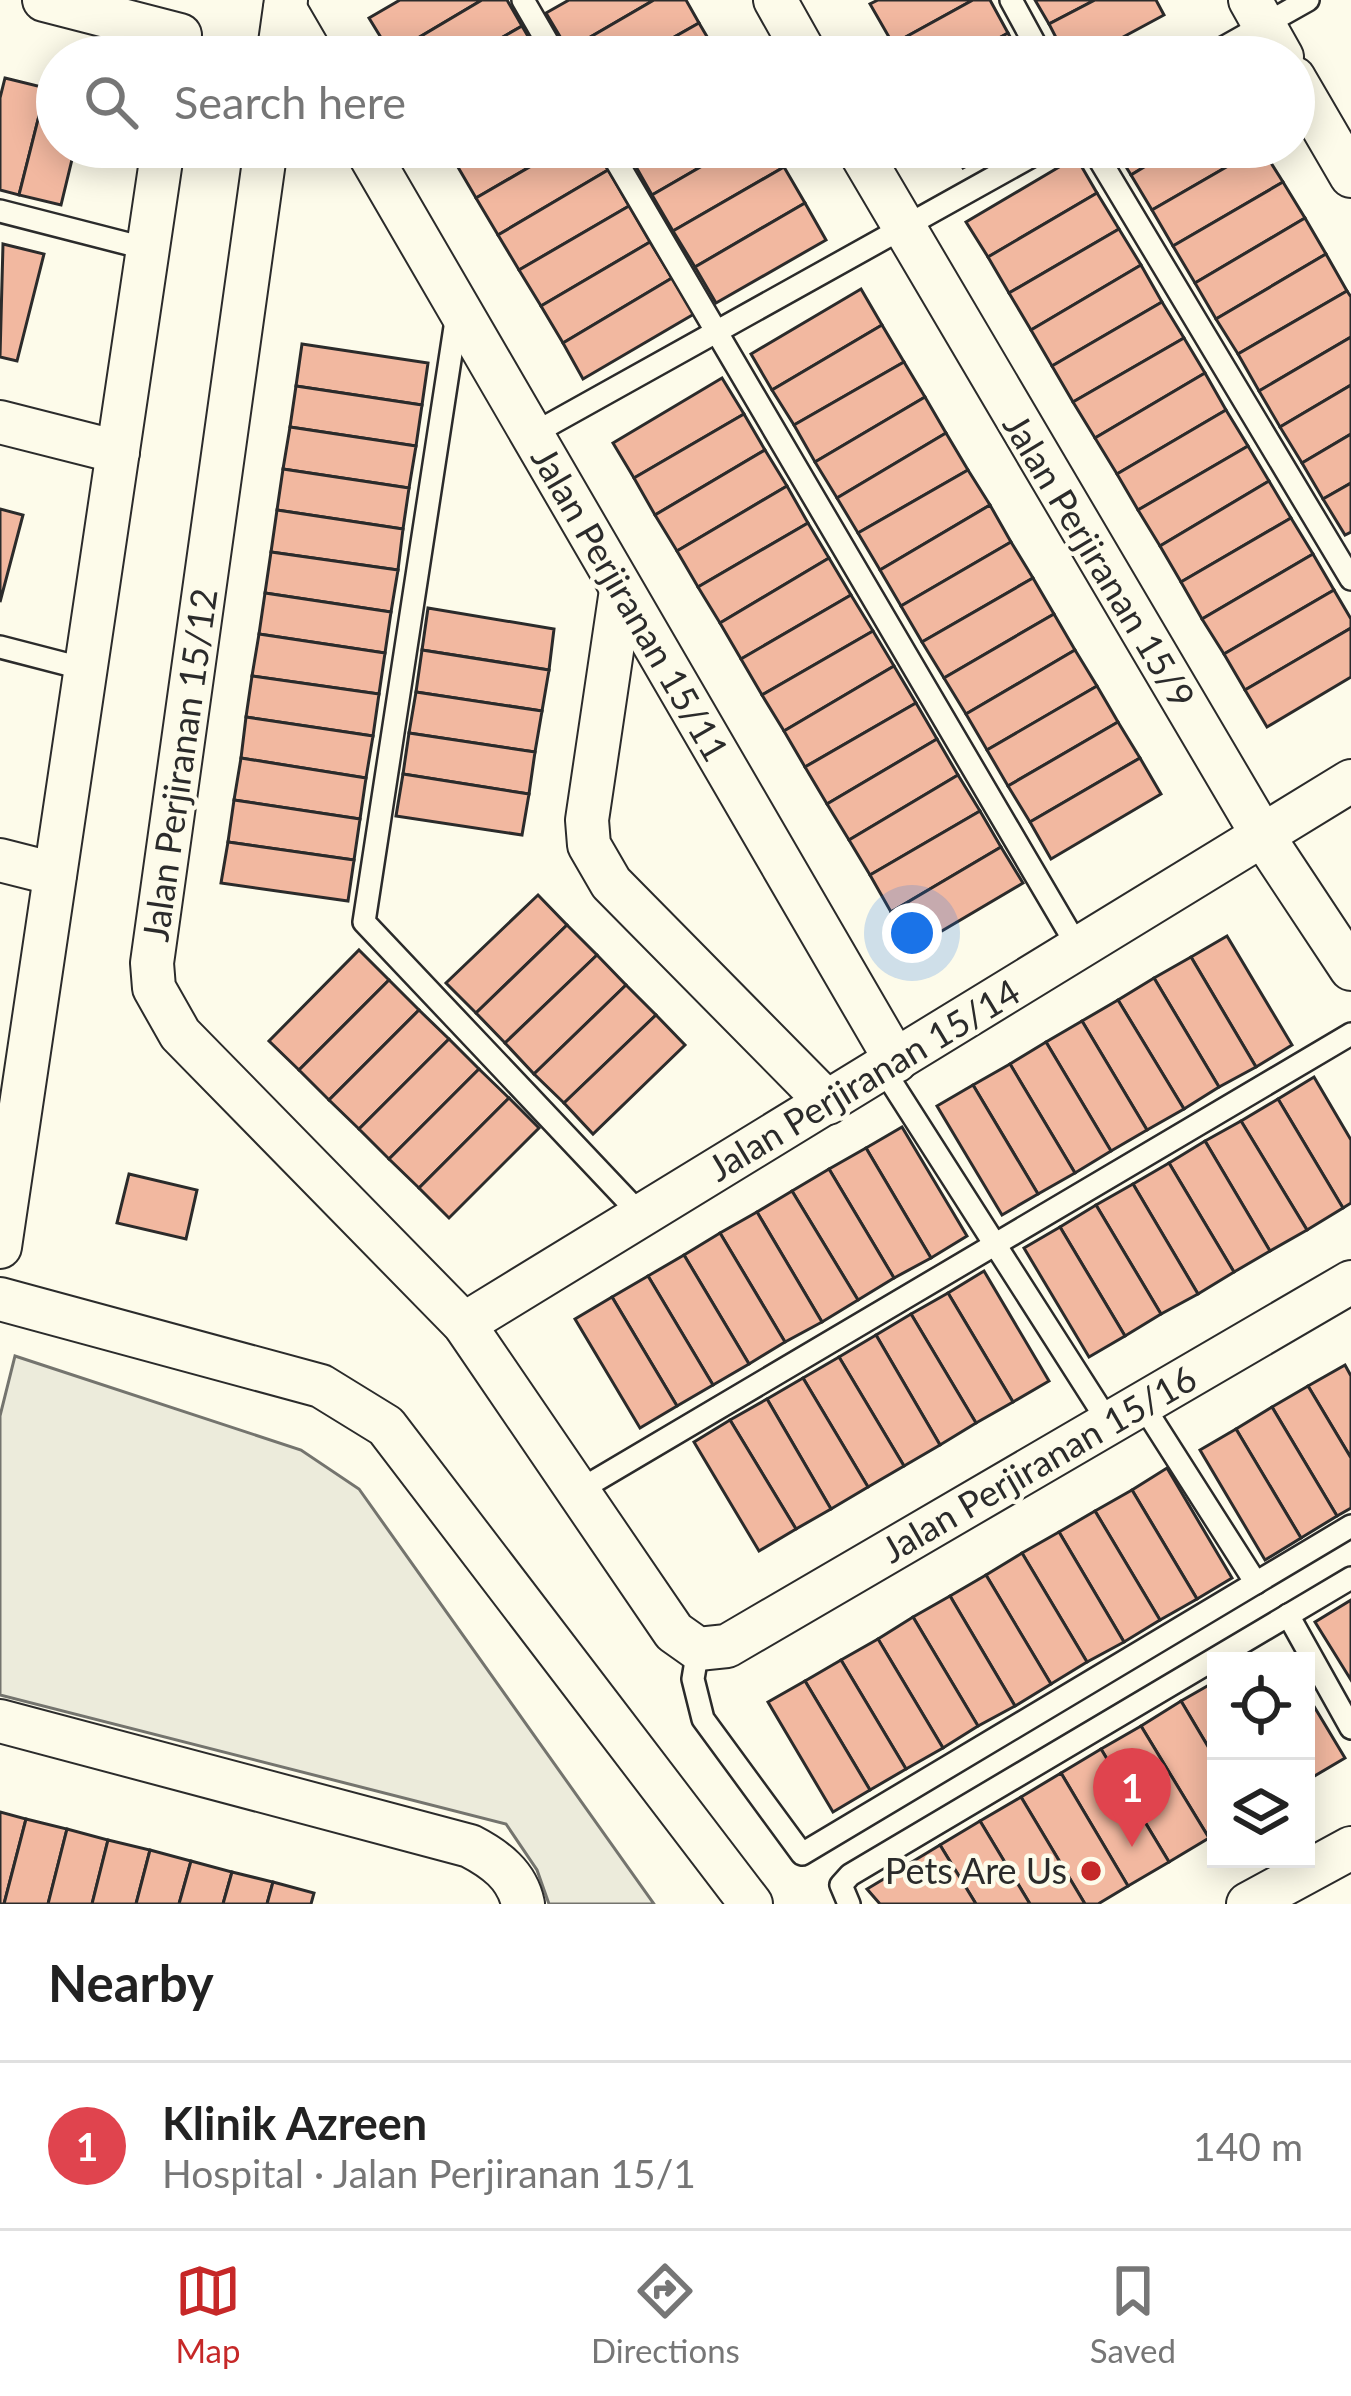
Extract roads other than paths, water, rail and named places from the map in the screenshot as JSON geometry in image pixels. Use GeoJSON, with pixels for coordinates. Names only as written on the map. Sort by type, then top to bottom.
{"type":"FeatureCollection","features":[{"type":"Feature","properties":{"kind":"street"},"geometry":{"type":"LineString","coordinates":[[44,0],[181,31]]}},
{"type":"Feature","properties":{"kind":"street"},"geometry":{"type":"LineString","coordinates":[[775,0],[795,36]]}},
{"type":"Feature","properties":{"kind":"street"},"geometry":{"type":"LineString","coordinates":[[281,36],[285,4]]}},
{"type":"Feature","properties":{"kind":"street"},"geometry":{"type":"LineString","coordinates":[[285,4],[302,36]]}},
{"type":"Feature","properties":{"kind":"street"},"geometry":{"type":"LineString","coordinates":[[1315,113],[1351,176]]}},
{"type":"Feature","properties":{"kind":"street"},"geometry":{"type":"LineString","coordinates":[[0,1247],[12,1075],[56,874],[161,168]]}},
{"type":"Feature","properties":{"kind":"street","name":"Jalan Perjiranan 15/12"},"geometry":{"type":"LineString","coordinates":[[263,168],[152,963],[154,988],[180,1034],[464,1324],[578,1491],[699,1642]]}},
{"type":"Feature","properties":{"kind":"street","name":"Jalan Perjiranan 15/11"},"geometry":{"type":"LineString","coordinates":[[377,168],[890,1065]]}},
{"type":"Feature","properties":{"kind":"street","name":"Jalan Perjiranan 15/9"},"geometry":{"type":"LineString","coordinates":[[869,168],[1263,836],[1351,969]]}},
{"type":"Feature","properties":{"kind":"street"},"geometry":{"type":"LineString","coordinates":[[0,422],[118,452]]}},
{"type":"Feature","properties":{"kind":"street"},"geometry":{"type":"LineString","coordinates":[[622,590],[587,820],[589,845],[611,883],[828,1103]]}},
{"type":"Feature","properties":{"kind":"street","name":"Jalan Perjiranan 15/14"},"geometry":{"type":"LineString","coordinates":[[464,1324],[1351,781]]}},
{"type":"Feature","properties":{"kind":"street"},"geometry":{"type":"LineString","coordinates":[[0,860],[56,874]]}},
{"type":"Feature","properties":{"kind":"street","name":"Jalan Perjiranan 15/16"},"geometry":{"type":"LineString","coordinates":[[699,1642],[1125,1413],[1351,1282]]}},
{"type":"Feature","properties":{"kind":"street"},"geometry":{"type":"LineString","coordinates":[[0,1299],[321,1386],[386,1426],[751,1904]]}},
{"type":"Feature","properties":{"kind":"street"},"geometry":{"type":"LineString","coordinates":[[0,1721],[470,1846],[496,1860],[520,1889],[523,1904]]}},
{"type":"Feature","properties":{"kind":"street"},"geometry":{"type":"LineString","coordinates":[[1248,1904],[1351,1848]]}},
{"type":"Feature","properties":{"kind":"lane"},"geometry":{"type":"LineString","coordinates":[[523,0],[544,36]]}},
{"type":"Feature","properties":{"kind":"lane"},"geometry":{"type":"LineString","coordinates":[[1011,0],[1031,36]]}},
{"type":"Feature","properties":{"kind":"lane"},"geometry":{"type":"LineString","coordinates":[[1265,27],[1308,0]]}},
{"type":"Feature","properties":{"kind":"lane"},"geometry":{"type":"LineString","coordinates":[[620,168],[1078,949]]}},
{"type":"Feature","properties":{"kind":"lane"},"geometry":{"type":"LineString","coordinates":[[531,435],[1010,168]]}},
{"type":"Feature","properties":{"kind":"lane"},"geometry":{"type":"LineString","coordinates":[[1106,168],[1351,579]]}},
{"type":"Feature","properties":{"kind":"lane"},"geometry":{"type":"LineString","coordinates":[[0,211],[148,249]]}},
{"type":"Feature","properties":{"kind":"lane"},"geometry":{"type":"LineString","coordinates":[[458,308],[364,922],[642,1216]]}},
{"type":"Feature","properties":{"kind":"lane"},"geometry":{"type":"LineString","coordinates":[[0,647],[85,669]]}},
{"type":"Feature","properties":{"kind":"lane"},"geometry":{"type":"LineString","coordinates":[[578,1491],[1351,1034]]}},
{"type":"Feature","properties":{"kind":"lane"},"geometry":{"type":"LineString","coordinates":[[890,1065],[995,1244],[1256,1583]]}},
{"type":"Feature","properties":{"kind":"lane"},"geometry":{"type":"LineString","coordinates":[[699,1642],[692,1679],[703,1718],[802,1854],[1351,1526]]}},
{"type":"Feature","properties":{"kind":"lane"},"geometry":{"type":"LineString","coordinates":[[850,1904],[841,1885],[850,1875],[1351,1578]]}},
{"type":"Feature","properties":{"kind":"lane"},"geometry":{"type":"LineString","coordinates":[[1288,1615],[1351,1728]]}},
{"type":"Feature","properties":{"kind":"place","name":"Klinik Azreen"},"geometry":{"type":"Point","coordinates":[1132,1847]}},
{"type":"Feature","properties":{"kind":"place","name":"Pets Are Us"},"geometry":{"type":"Point","coordinates":[1091,1871]}}]}
